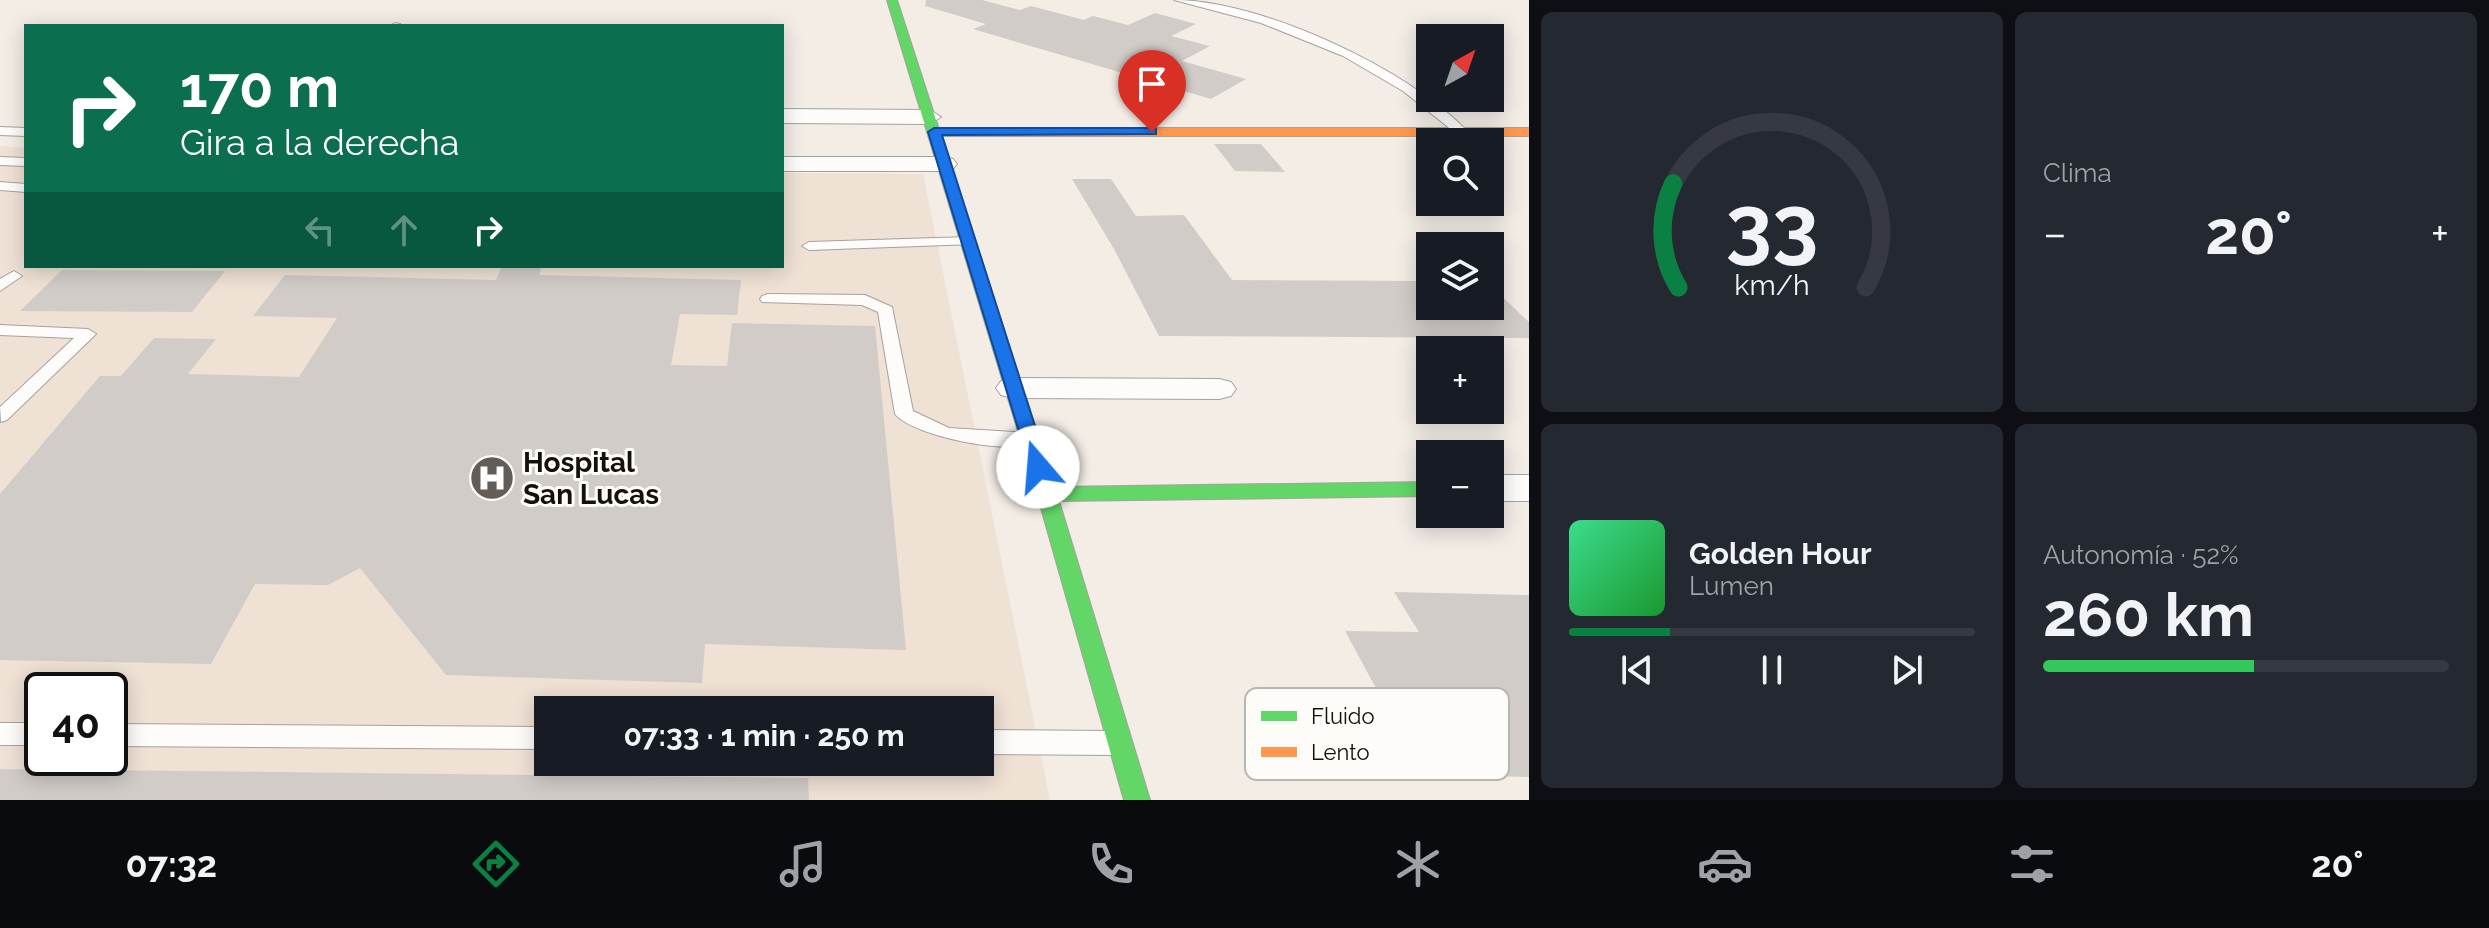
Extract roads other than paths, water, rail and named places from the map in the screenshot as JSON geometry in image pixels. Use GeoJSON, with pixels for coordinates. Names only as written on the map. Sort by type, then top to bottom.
{"type":"FeatureCollection","features":[{"type":"Feature","properties":{"kind":"street"},"geometry":{"type":"LineString","coordinates":[[892,0],[1047,494],[1137,800]]}},
{"type":"Feature","properties":{"kind":"street"},"geometry":{"type":"LineString","coordinates":[[784,116],[869,117],[932,124],[1416,131]]}},
{"type":"Feature","properties":{"kind":"street"},"geometry":{"type":"LineString","coordinates":[[1504,132],[1529,132]]}},
{"type":"Feature","properties":{"kind":"street"},"geometry":{"type":"LineString","coordinates":[[784,164],[945,164]]}},
{"type":"Feature","properties":{"kind":"street"},"geometry":{"type":"LineString","coordinates":[[1013,388],[1219,389]]}},
{"type":"Feature","properties":{"kind":"street"},"geometry":{"type":"LineString","coordinates":[[1504,488],[1529,488]]}},
{"type":"Feature","properties":{"kind":"street"},"geometry":{"type":"LineString","coordinates":[[1047,494],[1416,489]]}},
{"type":"Feature","properties":{"kind":"lane"},"geometry":{"type":"LineString","coordinates":[[1179,0],[1280,26],[1353,57],[1401,85],[1457,128]]}},
{"type":"Feature","properties":{"kind":"lane"},"geometry":{"type":"LineString","coordinates":[[0,131],[24,132]]}},
{"type":"Feature","properties":{"kind":"lane"},"geometry":{"type":"LineString","coordinates":[[0,161],[24,162]]}},
{"type":"Feature","properties":{"kind":"lane"},"geometry":{"type":"LineString","coordinates":[[0,186],[24,188]]}},
{"type":"Feature","properties":{"kind":"lane"},"geometry":{"type":"LineString","coordinates":[[809,246],[969,241]]}},
{"type":"Feature","properties":{"kind":"lane"},"geometry":{"type":"LineString","coordinates":[[0,286],[14,276]]}},
{"type":"Feature","properties":{"kind":"lane"},"geometry":{"type":"LineString","coordinates":[[768,299],[865,300],[879,305],[886,310],[904,414],[936,432],[960,438],[1029,439]]}},
{"type":"Feature","properties":{"kind":"lane"},"geometry":{"type":"LineString","coordinates":[[0,330],[88,334],[0,417]]}},
{"type":"Feature","properties":{"kind":"lane"},"geometry":{"type":"LineString","coordinates":[[0,734],[24,734]]}},
{"type":"Feature","properties":{"kind":"lane"},"geometry":{"type":"LineString","coordinates":[[128,735],[534,738]]}},
{"type":"Feature","properties":{"kind":"lane"},"geometry":{"type":"LineString","coordinates":[[994,742],[1122,743]]}},
{"type":"Feature","properties":{"kind":"place","name":"Hospital San Lucas"},"geometry":{"type":"Point","coordinates":[492,478]}}]}
